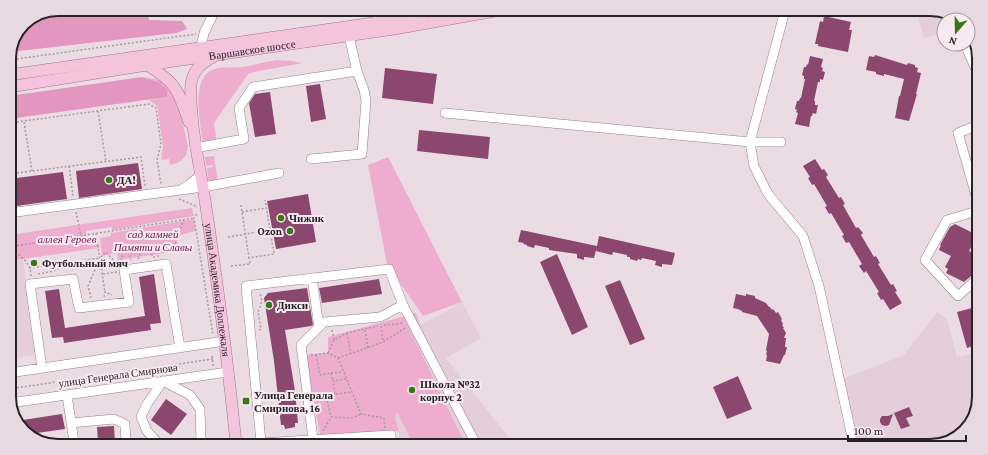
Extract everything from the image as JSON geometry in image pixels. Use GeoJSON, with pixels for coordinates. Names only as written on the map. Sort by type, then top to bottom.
{"type":"FeatureCollection","features":[{"type":"Feature","properties":{"kind":"main road","name":"Варшавское шоссе"},"geometry":{"type":"LineString","coordinates":[[16,74],[373,23],[407,16]]}},
{"type":"Feature","properties":{"kind":"main road","name":"Варшавское шоссе"},"geometry":{"type":"LineString","coordinates":[[16,86],[217,54],[349,36],[469,16]]}},
{"type":"Feature","properties":{"kind":"main road","name":"улица Академика Доллежаля"},"geometry":{"type":"LineString","coordinates":[[194,143],[191,99],[192,78],[196,70],[203,62],[217,54]]}},
{"type":"Feature","properties":{"kind":"main road","name":"улица Академика Доллежаля"},"geometry":{"type":"LineString","coordinates":[[147,65],[163,74],[178,91],[194,143],[203,187],[225,341],[236,439]]}},
{"type":"Feature","properties":{"kind":"street"},"geometry":{"type":"LineString","coordinates":[[201,47],[204,33],[212,16]]}},
{"type":"Feature","properties":{"kind":"street"},"geometry":{"type":"LineString","coordinates":[[783,16],[750,142],[754,166],[768,194],[803,236],[819,286],[852,439]]}},
{"type":"Feature","properties":{"kind":"street"},"geometry":{"type":"LineString","coordinates":[[311,159],[362,154],[366,101],[349,36]]}},
{"type":"Feature","properties":{"kind":"street"},"geometry":{"type":"LineString","coordinates":[[194,143],[244,139],[239,108],[254,87],[357,71]]}},
{"type":"Feature","properties":{"kind":"street"},"geometry":{"type":"LineString","coordinates":[[445,113],[750,142],[781,142]]}},
{"type":"Feature","properties":{"kind":"street"},"geometry":{"type":"LineString","coordinates":[[972,127],[958,133],[972,182]]}},
{"type":"Feature","properties":{"kind":"street"},"geometry":{"type":"LineString","coordinates":[[16,212],[203,187],[279,173]]}},
{"type":"Feature","properties":{"kind":"street"},"geometry":{"type":"LineString","coordinates":[[181,189],[189,185],[200,175]]}},
{"type":"Feature","properties":{"kind":"street"},"geometry":{"type":"LineString","coordinates":[[181,189],[191,192],[205,202]]}},
{"type":"Feature","properties":{"kind":"street"},"geometry":{"type":"LineString","coordinates":[[972,212],[947,220],[925,260],[958,296],[972,283]]}},
{"type":"Feature","properties":{"kind":"street"},"geometry":{"type":"LineString","coordinates":[[42,368],[30,280],[73,279],[79,308],[106,302],[129,302],[124,270],[166,264],[180,348]]}},
{"type":"Feature","properties":{"kind":"street"},"geometry":{"type":"LineString","coordinates":[[261,439],[246,286],[389,269],[401,307],[473,439]]}},
{"type":"Feature","properties":{"kind":"street"},"geometry":{"type":"LineString","coordinates":[[313,278],[319,327]]}},
{"type":"Feature","properties":{"kind":"street"},"geometry":{"type":"LineString","coordinates":[[391,439],[391,435],[386,435],[316,439],[301,345],[324,322],[380,317],[401,307]]}},
{"type":"Feature","properties":{"kind":"street","name":"улица Генерала Смирнова"},"geometry":{"type":"LineString","coordinates":[[16,372],[225,341]]}},
{"type":"Feature","properties":{"kind":"street","name":"улица Генерала Смирнова"},"geometry":{"type":"LineString","coordinates":[[17,402],[228,372]]}},
{"type":"Feature","properties":{"kind":"street"},"geometry":{"type":"LineString","coordinates":[[154,439],[147,431],[141,417],[147,404],[163,381],[176,386],[190,395],[200,409],[202,439]]}},
{"type":"Feature","properties":{"kind":"street"},"geometry":{"type":"LineString","coordinates":[[67,395],[74,439]]}},
{"type":"Feature","properties":{"kind":"street"},"geometry":{"type":"LineString","coordinates":[[71,423],[114,420],[125,424],[126,439]]}},
{"type":"Feature","properties":{"kind":"path"},"geometry":{"type":"LineString","coordinates":[[16,59],[204,33]]}},
{"type":"Feature","properties":{"kind":"path"},"geometry":{"type":"LineString","coordinates":[[16,122],[149,104],[156,108],[161,144],[157,160],[162,192]]}},
{"type":"Feature","properties":{"kind":"path"},"geometry":{"type":"LineString","coordinates":[[98,111],[106,162]]}},
{"type":"Feature","properties":{"kind":"path"},"geometry":{"type":"LineString","coordinates":[[24,121],[32,171]]}},
{"type":"Feature","properties":{"kind":"path"},"geometry":{"type":"LineString","coordinates":[[16,173],[141,157],[146,194]]}},
{"type":"Feature","properties":{"kind":"path"},"geometry":{"type":"LineString","coordinates":[[69,166],[81,236]]}},
{"type":"Feature","properties":{"kind":"path"},"geometry":{"type":"LineString","coordinates":[[177,198],[196,206],[197,215],[194,218],[213,337]]}},
{"type":"Feature","properties":{"kind":"path"},"geometry":{"type":"LineString","coordinates":[[249,258],[274,254],[265,200]]}},
{"type":"Feature","properties":{"kind":"path"},"geometry":{"type":"LineString","coordinates":[[231,266],[250,264],[241,205]]}},
{"type":"Feature","properties":{"kind":"path"},"geometry":{"type":"LineString","coordinates":[[242,212],[266,208]]}},
{"type":"Feature","properties":{"kind":"path"},"geometry":{"type":"LineString","coordinates":[[16,246],[194,218]]}},
{"type":"Feature","properties":{"kind":"path"},"geometry":{"type":"LineString","coordinates":[[94,302],[91,298],[88,286],[100,258],[106,252],[118,263],[121,262],[123,251],[126,250],[131,260],[135,261],[138,259],[143,248],[146,247],[151,252],[153,257],[157,258],[159,250],[163,245],[171,251],[173,249],[184,220]]}},
{"type":"Feature","properties":{"kind":"path"},"geometry":{"type":"LineString","coordinates":[[228,238],[269,230],[273,231]]}},
{"type":"Feature","properties":{"kind":"path"},"geometry":{"type":"LineString","coordinates":[[96,233],[106,302]]}},
{"type":"Feature","properties":{"kind":"path"},"geometry":{"type":"LineString","coordinates":[[151,252],[159,250]]}},
{"type":"Feature","properties":{"kind":"path"},"geometry":{"type":"LineString","coordinates":[[16,252],[25,259],[29,268],[30,280],[54,271],[71,262]]}},
{"type":"Feature","properties":{"kind":"path"},"geometry":{"type":"LineString","coordinates":[[122,254],[128,254]]}},
{"type":"Feature","properties":{"kind":"path"},"geometry":{"type":"LineString","coordinates":[[29,268],[100,258]]}},
{"type":"Feature","properties":{"kind":"path"},"geometry":{"type":"LineString","coordinates":[[103,274],[124,270]]}},
{"type":"Feature","properties":{"kind":"path"},"geometry":{"type":"LineString","coordinates":[[250,332],[261,329],[258,312],[262,301],[258,285]]}},
{"type":"Feature","properties":{"kind":"path"},"geometry":{"type":"LineString","coordinates":[[105,292],[106,302]]}},
{"type":"Feature","properties":{"kind":"path"},"geometry":{"type":"LineString","coordinates":[[334,340],[347,333],[398,324],[406,321],[401,307]]}},
{"type":"Feature","properties":{"kind":"path"},"geometry":{"type":"LineString","coordinates":[[328,353],[334,340],[331,321]]}},
{"type":"Feature","properties":{"kind":"path"},"geometry":{"type":"LineString","coordinates":[[398,324],[400,330]]}},
{"type":"Feature","properties":{"kind":"path"},"geometry":{"type":"LineString","coordinates":[[381,326],[383,342]]}},
{"type":"Feature","properties":{"kind":"path"},"geometry":{"type":"LineString","coordinates":[[302,355],[328,353],[338,358],[383,342],[408,326]]}},
{"type":"Feature","properties":{"kind":"path"},"geometry":{"type":"LineString","coordinates":[[365,330],[368,348]]}},
{"type":"Feature","properties":{"kind":"path"},"geometry":{"type":"LineString","coordinates":[[347,333],[351,354]]}},
{"type":"Feature","properties":{"kind":"path"},"geometry":{"type":"LineString","coordinates":[[316,355],[320,375],[343,372]]}},
{"type":"Feature","properties":{"kind":"path","name":"улица Генерала Смирнова"},"geometry":{"type":"LineString","coordinates":[[16,388],[212,358],[213,370]]}},
{"type":"Feature","properties":{"kind":"path"},"geometry":{"type":"LineString","coordinates":[[338,358],[361,414]]}},
{"type":"Feature","properties":{"kind":"path"},"geometry":{"type":"LineString","coordinates":[[331,373],[335,394]]}},
{"type":"Feature","properties":{"kind":"path"},"geometry":{"type":"LineString","coordinates":[[333,381],[346,379]]}},
{"type":"Feature","properties":{"kind":"path"},"geometry":{"type":"LineString","coordinates":[[309,398],[326,397],[335,394],[352,392]]}},
{"type":"Feature","properties":{"kind":"path"},"geometry":{"type":"LineString","coordinates":[[316,439],[331,418],[326,397]]}},
{"type":"Feature","properties":{"kind":"path"},"geometry":{"type":"LineString","coordinates":[[331,418],[352,418],[361,414],[384,418],[386,435]]}},
{"type":"Feature","properties":{"kind":"shaded area"},"geometry":{"type":"Polygon","coordinates":[[[53,16],[148,16],[149,20],[182,21],[187,29],[176,33],[17,51],[20,40],[30,26],[45,18],[53,16]]]}},
{"type":"Feature","properties":{"kind":"shaded area"},"geometry":{"type":"Polygon","coordinates":[[[918,16],[936,17],[936,35],[924,38],[918,16]]]}},
{"type":"Feature","properties":{"kind":"shaded area"},"geometry":{"type":"Polygon","coordinates":[[[142,77],[160,83],[167,90],[167,97],[16,118],[16,95],[142,77]]]}},
{"type":"Feature","properties":{"kind":"shaded area"},"geometry":{"type":"Polygon","coordinates":[[[23,259],[36,355],[16,358],[16,260],[23,259]]]}},
{"type":"Feature","properties":{"kind":"shaded area","name":"Школа №32 корпус 2"},"geometry":{"type":"Polygon","coordinates":[[[462,302],[481,338],[446,358],[510,439],[399,439],[399,431],[343,367],[462,302]]]}},
{"type":"Feature","properties":{"kind":"shaded area"},"geometry":{"type":"Polygon","coordinates":[[[937,312],[947,319],[957,357],[972,354],[972,397],[969,413],[965,420],[958,429],[941,438],[855,439],[841,380],[904,355],[937,312]]]}},
{"type":"Feature","properties":{"kind":"green space"},"geometry":{"type":"Polygon","coordinates":[[[276,60],[302,63],[249,73],[214,123],[217,145],[203,145],[198,102],[202,81],[207,73],[218,68],[243,67],[276,60]]]}},
{"type":"Feature","properties":{"kind":"green space"},"geometry":{"type":"Polygon","coordinates":[[[142,77],[167,83],[178,100],[188,147],[186,155],[177,163],[170,165],[169,159],[161,160],[163,145],[157,106],[149,100],[167,97],[162,85],[142,77]]]}},
{"type":"Feature","properties":{"kind":"green space"},"geometry":{"type":"Polygon","coordinates":[[[214,156],[218,183],[209,185],[207,168],[213,167],[212,165],[206,166],[205,157],[214,156]]]}},
{"type":"Feature","properties":{"kind":"green space"},"geometry":{"type":"Polygon","coordinates":[[[388,157],[462,302],[423,316],[387,264],[368,165],[388,157]]]}},
{"type":"Feature","properties":{"kind":"green space","name":"аллея Героев"},"geometry":{"type":"Polygon","coordinates":[[[192,208],[194,216],[112,230],[112,227],[86,231],[87,242],[98,240],[99,248],[16,260],[16,234],[192,208]]]}},
{"type":"Feature","properties":{"kind":"green space","name":"сад камней Памяти и Славы"},"geometry":{"type":"Polygon","coordinates":[[[194,219],[196,231],[176,236],[179,251],[118,260],[117,253],[102,256],[100,238],[111,236],[111,233],[194,219]]]}},
{"type":"Feature","properties":{"kind":"green space"},"geometry":{"type":"Polygon","coordinates":[[[416,313],[420,325],[410,330],[463,439],[410,439],[397,412],[395,418],[399,431],[320,435],[305,355],[328,353],[328,337],[416,313]]]}},
{"type":"Feature","properties":{"kind":"building"},"geometry":{"type":"Polygon","coordinates":[[[824,16],[851,22],[849,30],[852,30],[848,52],[818,46],[818,44],[815,44],[820,21],[823,22],[824,16]]]}},
{"type":"Feature","properties":{"kind":"building"},"geometry":{"type":"Polygon","coordinates":[[[875,55],[907,65],[908,63],[915,65],[915,67],[918,68],[917,72],[921,73],[917,94],[909,121],[895,118],[904,79],[884,74],[884,76],[876,74],[876,72],[866,70],[869,56],[874,57],[875,55]]]}},
{"type":"Feature","properties":{"kind":"building"},"geometry":{"type":"Polygon","coordinates":[[[810,56],[823,59],[821,67],[823,68],[822,71],[825,72],[823,80],[820,79],[820,82],[818,82],[814,101],[815,105],[818,105],[816,114],[813,113],[811,116],[809,127],[795,124],[798,113],[795,109],[797,101],[801,98],[805,79],[802,75],[804,67],[806,67],[807,64],[808,65],[810,56]]]}},
{"type":"Feature","properties":{"kind":"building"},"geometry":{"type":"Polygon","coordinates":[[[385,68],[437,74],[433,104],[382,98],[385,68]]]}},
{"type":"Feature","properties":{"kind":"building"},"geometry":{"type":"Polygon","coordinates":[[[320,84],[326,119],[311,122],[306,86],[320,84]]]}},
{"type":"Feature","properties":{"kind":"building"},"geometry":{"type":"Polygon","coordinates":[[[270,92],[276,134],[255,137],[249,103],[255,94],[270,92]]]}},
{"type":"Feature","properties":{"kind":"building"},"geometry":{"type":"Polygon","coordinates":[[[419,130],[490,137],[488,159],[417,151],[419,130]]]}},
{"type":"Feature","properties":{"kind":"building"},"geometry":{"type":"Polygon","coordinates":[[[815,159],[822,170],[824,169],[828,175],[826,177],[839,198],[841,197],[845,204],[843,205],[856,228],[858,227],[863,233],[861,235],[874,257],[876,256],[880,263],[878,264],[891,285],[893,284],[897,291],[895,292],[902,303],[890,310],[883,299],[881,300],[877,293],[879,292],[866,271],[864,273],[859,266],[862,264],[849,242],[846,243],[842,236],[844,235],[831,213],[829,214],[825,207],[827,206],[814,184],[812,185],[808,178],[810,177],[803,166],[815,159]]]}},
{"type":"Feature","properties":{"kind":"building"},"geometry":{"type":"Polygon","coordinates":[[[138,163],[142,189],[79,198],[76,171],[138,163]]]}},
{"type":"Feature","properties":{"kind":"building"},"geometry":{"type":"Polygon","coordinates":[[[63,172],[67,199],[16,206],[16,178],[63,172]]]}},
{"type":"Feature","properties":{"kind":"building"},"geometry":{"type":"Polygon","coordinates":[[[308,194],[316,242],[276,249],[267,201],[308,194]]]}},
{"type":"Feature","properties":{"kind":"building"},"geometry":{"type":"Polygon","coordinates":[[[955,224],[972,232],[972,245],[969,251],[972,252],[972,275],[964,282],[946,273],[948,269],[945,267],[951,256],[939,250],[940,245],[950,227],[955,224]]]}},
{"type":"Feature","properties":{"kind":"building"},"geometry":{"type":"Polygon","coordinates":[[[521,230],[597,246],[594,258],[584,257],[584,260],[577,258],[577,254],[549,250],[549,248],[535,245],[534,248],[527,246],[523,244],[524,243],[518,242],[521,230]]]}},
{"type":"Feature","properties":{"kind":"building"},"geometry":{"type":"Polygon","coordinates":[[[599,236],[675,253],[672,265],[662,264],[662,267],[655,265],[656,261],[642,258],[641,260],[638,259],[637,261],[630,259],[627,255],[613,252],[612,255],[596,251],[599,236]]]}},
{"type":"Feature","properties":{"kind":"building"},"geometry":{"type":"Polygon","coordinates":[[[557,254],[588,327],[572,335],[540,262],[557,254]]]}},
{"type":"Feature","properties":{"kind":"building"},"geometry":{"type":"Polygon","coordinates":[[[154,274],[161,323],[150,324],[151,330],[64,343],[63,337],[52,338],[45,291],[59,289],[65,328],[145,316],[139,277],[154,274]]]}},
{"type":"Feature","properties":{"kind":"building"},"geometry":{"type":"Polygon","coordinates":[[[379,279],[382,294],[322,303],[319,288],[379,279]]]}},
{"type":"Feature","properties":{"kind":"building"},"geometry":{"type":"Polygon","coordinates":[[[620,280],[645,339],[630,345],[605,286],[620,280]]]}},
{"type":"Feature","properties":{"kind":"building"},"geometry":{"type":"Polygon","coordinates":[[[307,288],[313,325],[285,330],[295,391],[298,423],[295,423],[295,427],[285,429],[284,425],[281,425],[274,361],[264,298],[268,293],[307,288]]]}},
{"type":"Feature","properties":{"kind":"building"},"geometry":{"type":"Polygon","coordinates":[[[736,294],[755,296],[755,298],[766,303],[776,313],[778,312],[782,319],[782,325],[786,333],[784,338],[786,338],[785,347],[787,347],[780,364],[766,361],[766,350],[769,334],[757,316],[733,308],[736,294]]]}},
{"type":"Feature","properties":{"kind":"building"},"geometry":{"type":"Polygon","coordinates":[[[972,308],[972,346],[967,348],[957,312],[972,308]]]}},
{"type":"Feature","properties":{"kind":"building"},"geometry":{"type":"Polygon","coordinates":[[[738,376],[752,409],[727,419],[713,387],[738,376]]]}},
{"type":"Feature","properties":{"kind":"building"},"geometry":{"type":"Polygon","coordinates":[[[166,399],[187,414],[171,435],[151,420],[166,399]]]}},
{"type":"Feature","properties":{"kind":"building"},"geometry":{"type":"Polygon","coordinates":[[[909,407],[913,416],[906,418],[910,426],[901,429],[894,413],[909,407]]]}},
{"type":"Feature","properties":{"kind":"building"},"geometry":{"type":"Polygon","coordinates":[[[62,414],[65,429],[37,433],[28,427],[23,420],[62,414]]]}},
{"type":"Feature","properties":{"kind":"building"},"geometry":{"type":"Polygon","coordinates":[[[893,414],[889,425],[882,425],[880,419],[882,416],[893,414]]]}},
{"type":"Feature","properties":{"kind":"building"},"geometry":{"type":"Polygon","coordinates":[[[114,426],[115,439],[98,439],[97,427],[114,426]]]}},
{"type":"Feature","properties":{"kind":"place","name":"ДА!"},"geometry":{"type":"Point","coordinates":[109,180]}},
{"type":"Feature","properties":{"kind":"place","name":"Чижик"},"geometry":{"type":"Point","coordinates":[281,218]}},
{"type":"Feature","properties":{"kind":"place","name":"Ozon"},"geometry":{"type":"Point","coordinates":[290,231]}},
{"type":"Feature","properties":{"kind":"place","name":"Футбольный мяч"},"geometry":{"type":"Point","coordinates":[34,263]}},
{"type":"Feature","properties":{"kind":"place","name":"Дикси"},"geometry":{"type":"Point","coordinates":[269,305]}},
{"type":"Feature","properties":{"kind":"place","name":"Школа №32 корпус 2"},"geometry":{"type":"Point","coordinates":[412,390]}},
{"type":"Feature","properties":{"kind":"place","name":"Улица Генерала Смирнова, 16"},"geometry":{"type":"Point","coordinates":[246,401]}}]}
